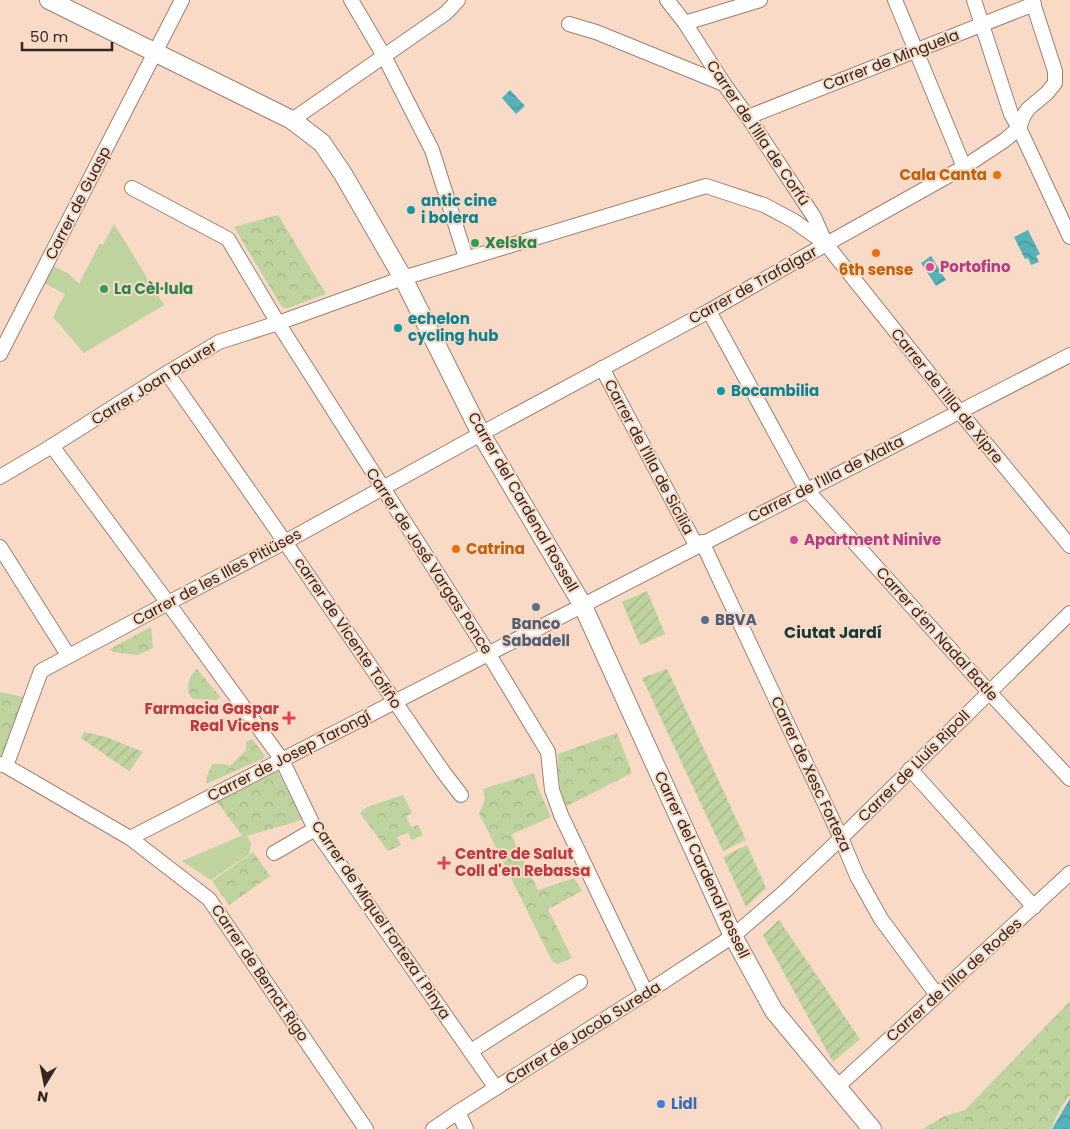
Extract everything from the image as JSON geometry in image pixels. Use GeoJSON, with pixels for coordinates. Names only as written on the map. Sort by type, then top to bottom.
{"type":"FeatureCollection","features":[{"type":"Feature","properties":{"kind":"street","name":"Carrer del Cardenal Rossell"},"geometry":{"type":"LineString","coordinates":[[49,0],[292,120],[322,143],[343,174],[403,278],[481,434],[582,604],[733,936],[774,1011],[872,1129]]}},
{"type":"Feature","properties":{"kind":"street","name":"Carrer de Guasp"},"geometry":{"type":"LineString","coordinates":[[1,350],[182,0]]}},
{"type":"Feature","properties":{"kind":"street"},"geometry":{"type":"LineString","coordinates":[[351,0],[384,56],[432,150],[466,258]]}},
{"type":"Feature","properties":{"kind":"street"},"geometry":{"type":"LineString","coordinates":[[292,120],[446,13],[458,0]]}},
{"type":"Feature","properties":{"kind":"street","name":"Carrer de l'Illa de Corfú"},"geometry":{"type":"LineString","coordinates":[[668,0],[814,217],[826,244]]}},
{"type":"Feature","properties":{"kind":"street"},"geometry":{"type":"LineString","coordinates":[[685,23],[760,0]]}},
{"type":"Feature","properties":{"kind":"street"},"geometry":{"type":"LineString","coordinates":[[895,0],[964,167]]}},
{"type":"Feature","properties":{"kind":"street"},"geometry":{"type":"LineString","coordinates":[[974,0],[1011,114],[1070,237]]}},
{"type":"Feature","properties":{"kind":"street"},"geometry":{"type":"LineString","coordinates":[[1019,128],[1028,109],[1055,83],[1055,71],[1033,2]]}},
{"type":"Feature","properties":{"kind":"street","name":"Carrer de Minguela"},"geometry":{"type":"LineString","coordinates":[[748,117],[982,25],[1033,2]]}},
{"type":"Feature","properties":{"kind":"street"},"geometry":{"type":"LineString","coordinates":[[569,24],[596,32],[724,84]]}},
{"type":"Feature","properties":{"kind":"street","name":"Carrer de Trafalgar"},"geometry":{"type":"LineString","coordinates":[[481,434],[709,310],[964,167],[1006,140],[1019,128]]}},
{"type":"Feature","properties":{"kind":"street","name":"Carrer Joan Daurer"},"geometry":{"type":"LineString","coordinates":[[0,477],[219,342],[403,278],[706,186],[764,205],[794,221],[826,244]]}},
{"type":"Feature","properties":{"kind":"street","name":"Carrer de José Vargas Ponce"},"geometry":{"type":"LineString","coordinates":[[132,188],[228,239],[278,323],[488,653],[548,752],[552,790],[561,815],[646,993]]}},
{"type":"Feature","properties":{"kind":"street","name":"Carrer de l'Illa de Xipre"},"geometry":{"type":"LineString","coordinates":[[826,244],[1070,546]]}},
{"type":"Feature","properties":{"kind":"street","name":"Carrer d'en Nadal Batle"},"geometry":{"type":"LineString","coordinates":[[709,310],[806,489],[989,692],[1070,778]]}},
{"type":"Feature","properties":{"kind":"street","name":"Carrer de l'Illa de Malta"},"geometry":{"type":"LineString","coordinates":[[582,604],[1070,355]]}},
{"type":"Feature","properties":{"kind":"street","name":"Carrer de l'Illa de Sicília"},"geometry":{"type":"LineString","coordinates":[[602,368],[699,544]]}},
{"type":"Feature","properties":{"kind":"street","name":"carrer de Vicente Tofiño"},"geometry":{"type":"LineString","coordinates":[[167,373],[461,795]]}},
{"type":"Feature","properties":{"kind":"street","name":"Carrer de les Illes Pitiüses"},"geometry":{"type":"LineString","coordinates":[[3,765],[41,671],[68,655],[285,542],[481,434]]}},
{"type":"Feature","properties":{"kind":"street","name":"Carrer de Miquel Forteza i Pinya"},"geometry":{"type":"LineString","coordinates":[[52,446],[282,760],[316,829],[496,1088]]}},
{"type":"Feature","properties":{"kind":"street","name":"Carrer de Xesc Forteza"},"geometry":{"type":"LineString","coordinates":[[699,544],[842,838],[857,876],[881,919],[937,995]]}},
{"type":"Feature","properties":{"kind":"street"},"geometry":{"type":"LineString","coordinates":[[0,546],[68,655]]}},
{"type":"Feature","properties":{"kind":"street","name":"Carrer de Josep Tarongí"},"geometry":{"type":"LineString","coordinates":[[130,838],[582,604]]}},
{"type":"Feature","properties":{"kind":"street","name":"Carrer de Lluís Ripoll"},"geometry":{"type":"LineString","coordinates":[[733,936],[782,894],[842,838],[1070,613]]}},
{"type":"Feature","properties":{"kind":"street","name":"Carrer de Bernat Rigo"},"geometry":{"type":"LineString","coordinates":[[3,765],[130,838],[210,899],[366,1129]]}},
{"type":"Feature","properties":{"kind":"street"},"geometry":{"type":"LineString","coordinates":[[910,769],[1034,906]]}},
{"type":"Feature","properties":{"kind":"street"},"geometry":{"type":"LineString","coordinates":[[274,853],[316,829]]}},
{"type":"Feature","properties":{"kind":"street","name":"Carrer de l'Illa de Rodes"},"geometry":{"type":"LineString","coordinates":[[837,1087],[1070,873]]}},
{"type":"Feature","properties":{"kind":"street","name":"Carrer de Jacob Sureda"},"geometry":{"type":"LineString","coordinates":[[433,1129],[733,936]]}},
{"type":"Feature","properties":{"kind":"street"},"geometry":{"type":"LineString","coordinates":[[471,1051],[580,982]]}},
{"type":"Feature","properties":{"kind":"street"},"geometry":{"type":"LineString","coordinates":[[458,1112],[466,1129]]}},
{"type":"Feature","properties":{"kind":"green space"},"geometry":{"type":"Polygon","coordinates":[[[278,215],[326,294],[288,308],[283,308],[280,304],[234,227],[278,215]]]}},
{"type":"Feature","properties":{"kind":"green space","name":"La Cèl·lula"},"geometry":{"type":"Polygon","coordinates":[[[114,224],[164,305],[84,353],[53,317],[65,294],[44,283],[53,266],[69,274],[79,284],[100,243],[103,245],[114,224]]]}},
{"type":"Feature","properties":{"kind":"green space"},"geometry":{"type":"Polygon","coordinates":[[[647,591],[665,634],[640,645],[622,602],[647,591]]]}},
{"type":"Feature","properties":{"kind":"green space"},"geometry":{"type":"Polygon","coordinates":[[[151,627],[153,648],[138,655],[113,652],[110,649],[151,627]]]}},
{"type":"Feature","properties":{"kind":"green space"},"geometry":{"type":"Polygon","coordinates":[[[197,669],[221,698],[215,700],[193,699],[189,692],[188,684],[191,676],[197,669]]]}},
{"type":"Feature","properties":{"kind":"green space"},"geometry":{"type":"Polygon","coordinates":[[[667,669],[746,840],[723,851],[642,678],[667,669]]]}},
{"type":"Feature","properties":{"kind":"green space"},"geometry":{"type":"Polygon","coordinates":[[[0,692],[23,697],[2,756],[0,756],[0,692]]]}},
{"type":"Feature","properties":{"kind":"green space"},"geometry":{"type":"Polygon","coordinates":[[[84,732],[106,737],[143,752],[129,771],[81,738],[84,732]]]}},
{"type":"Feature","properties":{"kind":"green space"},"geometry":{"type":"Polygon","coordinates":[[[617,733],[632,773],[567,806],[560,787],[558,754],[617,733]]]}},
{"type":"Feature","properties":{"kind":"green space"},"geometry":{"type":"Polygon","coordinates":[[[252,739],[265,756],[264,758],[206,784],[212,764],[230,766],[246,750],[246,742],[252,739]]]}},
{"type":"Feature","properties":{"kind":"green space"},"geometry":{"type":"Polygon","coordinates":[[[273,771],[278,772],[302,820],[243,837],[215,799],[273,771]]]}},
{"type":"Feature","properties":{"kind":"green space"},"geometry":{"type":"Polygon","coordinates":[[[534,773],[551,817],[512,834],[514,841],[538,890],[574,878],[582,891],[548,909],[572,958],[557,964],[552,961],[479,813],[485,798],[483,789],[534,773]]]}},
{"type":"Feature","properties":{"kind":"green space"},"geometry":{"type":"Polygon","coordinates":[[[403,795],[412,813],[406,816],[411,827],[418,825],[423,835],[412,840],[408,833],[397,837],[401,845],[388,851],[360,813],[367,807],[403,795]]]}},
{"type":"Feature","properties":{"kind":"green space"},"geometry":{"type":"Polygon","coordinates":[[[246,834],[251,844],[249,854],[211,880],[182,861],[246,834]]]}},
{"type":"Feature","properties":{"kind":"green space"},"geometry":{"type":"Polygon","coordinates":[[[747,845],[766,888],[746,907],[723,857],[747,845]]]}},
{"type":"Feature","properties":{"kind":"green space"},"geometry":{"type":"Polygon","coordinates":[[[253,852],[270,876],[229,905],[212,881],[253,852]]]}},
{"type":"Feature","properties":{"kind":"green space"},"geometry":{"type":"Polygon","coordinates":[[[779,920],[860,1039],[833,1062],[763,935],[779,920]]]}},
{"type":"Feature","properties":{"kind":"green space"},"geometry":{"type":"Polygon","coordinates":[[[1070,1001],[1070,1095],[1061,1107],[1051,1129],[922,1129],[945,1116],[965,1110],[1070,1001]]]}},
{"type":"Feature","properties":{"kind":"water"},"geometry":{"type":"Polygon","coordinates":[[[510,90],[525,106],[516,114],[502,98],[510,90]]]}},
{"type":"Feature","properties":{"kind":"water"},"geometry":{"type":"Polygon","coordinates":[[[1028,230],[1040,254],[1036,256],[1039,262],[1031,265],[1028,258],[1025,259],[1014,237],[1028,230]]]}},
{"type":"Feature","properties":{"kind":"water"},"geometry":{"type":"Polygon","coordinates":[[[931,256],[946,280],[936,286],[921,263],[931,256]]]}},
{"type":"Feature","properties":{"kind":"water"},"geometry":{"type":"Polygon","coordinates":[[[1070,1099],[1070,1129],[1052,1129],[1068,1102],[1070,1099]]]}},
{"type":"Feature","properties":{"kind":"place","name":"Cala Canta"},"geometry":{"type":"Point","coordinates":[997,175]}},
{"type":"Feature","properties":{"kind":"place","name":"antic cine i bolera"},"geometry":{"type":"Point","coordinates":[411,210]}},
{"type":"Feature","properties":{"kind":"place","name":"Xelska"},"geometry":{"type":"Point","coordinates":[475,243]}},
{"type":"Feature","properties":{"kind":"place","name":"6th sense"},"geometry":{"type":"Point","coordinates":[876,253]}},
{"type":"Feature","properties":{"kind":"place","name":"Portofino"},"geometry":{"type":"Point","coordinates":[930,267]}},
{"type":"Feature","properties":{"kind":"place","name":"La Cèl·lula"},"geometry":{"type":"Point","coordinates":[104,289]}},
{"type":"Feature","properties":{"kind":"place","name":"echelon cycling hub"},"geometry":{"type":"Point","coordinates":[398,328]}},
{"type":"Feature","properties":{"kind":"place","name":"Bocambilia"},"geometry":{"type":"Point","coordinates":[721,391]}},
{"type":"Feature","properties":{"kind":"place","name":"Apartment Ninive"},"geometry":{"type":"Point","coordinates":[794,540]}},
{"type":"Feature","properties":{"kind":"place","name":"Catrina"},"geometry":{"type":"Point","coordinates":[456,549]}},
{"type":"Feature","properties":{"kind":"place","name":"Banco Sabadell"},"geometry":{"type":"Point","coordinates":[536,607]}},
{"type":"Feature","properties":{"kind":"place","name":"BBVA"},"geometry":{"type":"Point","coordinates":[705,620]}},
{"type":"Feature","properties":{"kind":"place","name":"Farmacia Gaspar Real Vicens"},"geometry":{"type":"Point","coordinates":[289,718]}},
{"type":"Feature","properties":{"kind":"place","name":"Centre de Salut Coll d'en Rebassa"},"geometry":{"type":"Point","coordinates":[444,863]}},
{"type":"Feature","properties":{"kind":"place","name":"Lidl"},"geometry":{"type":"Point","coordinates":[661,1104]}},
{"type":"Feature","properties":{"kind":"district","name":"Ciutat Jardí"},"geometry":{"type":"Point","coordinates":[833,632]}}]}
